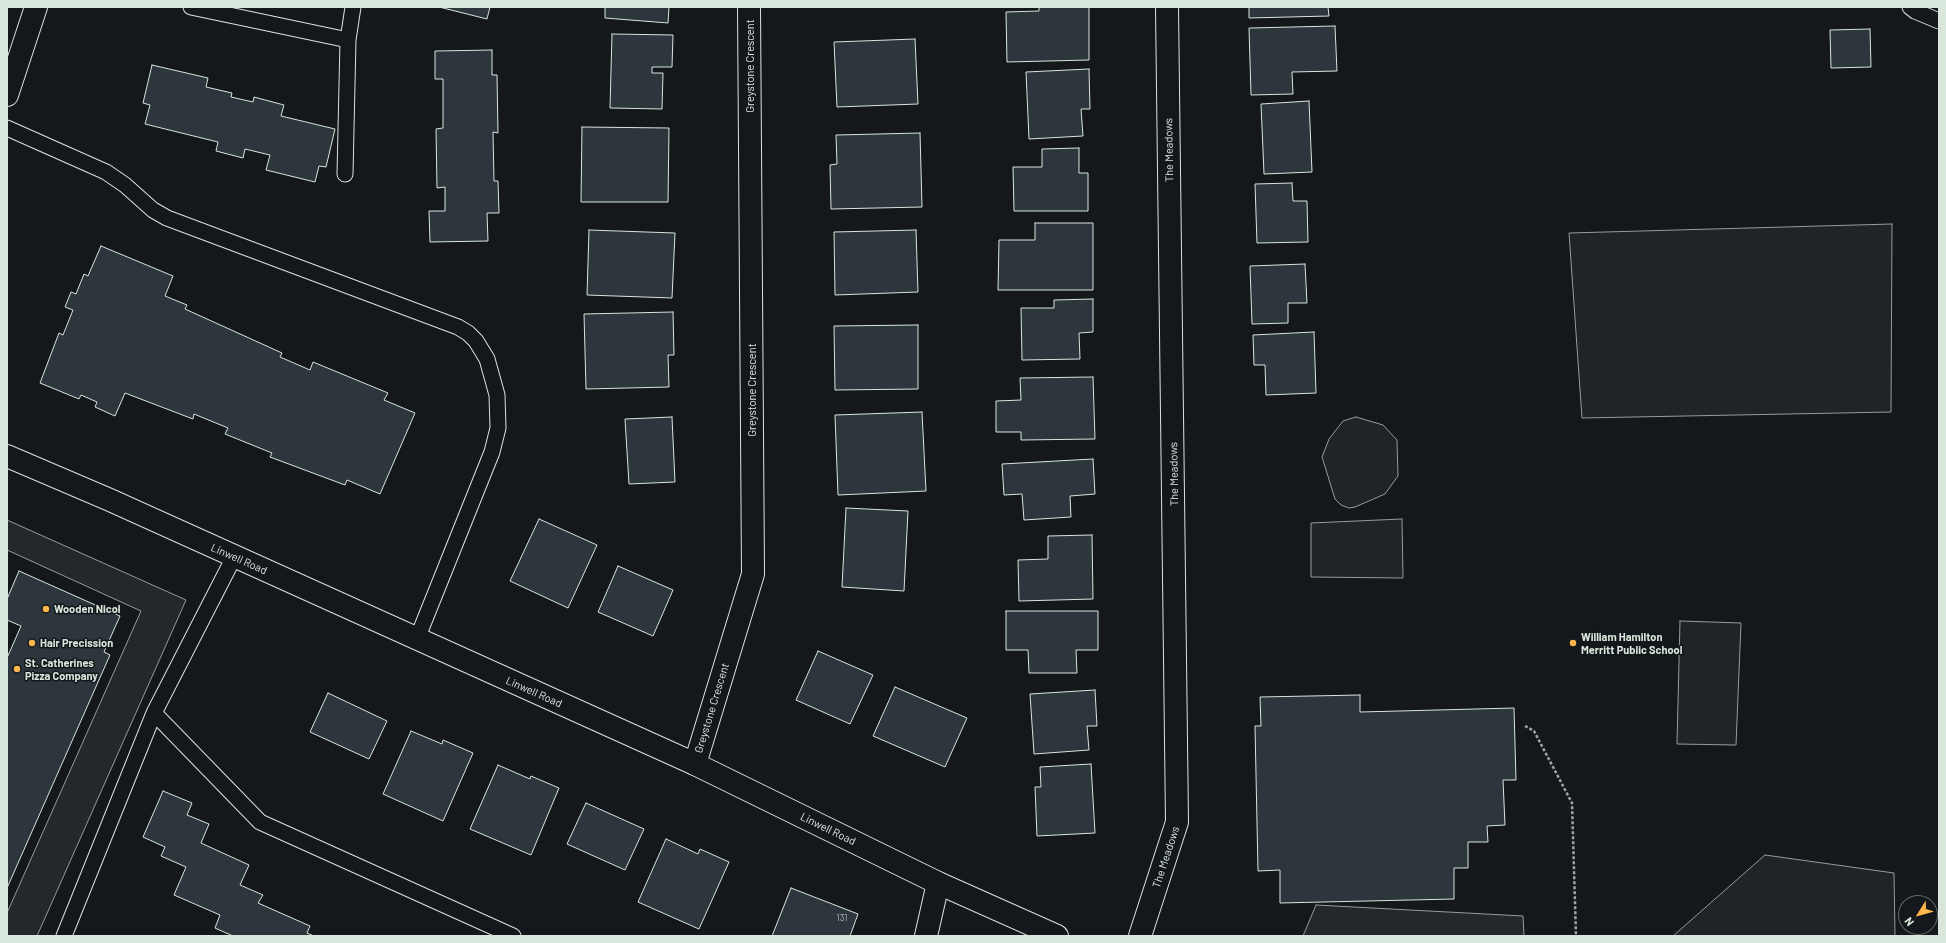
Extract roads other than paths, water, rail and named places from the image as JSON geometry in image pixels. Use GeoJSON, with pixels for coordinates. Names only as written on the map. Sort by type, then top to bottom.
{"type":"FeatureCollection","features":[{"type":"Feature","properties":{"kind":"street"},"geometry":{"type":"LineString","coordinates":[[7,94],[36,7]]}},
{"type":"Feature","properties":{"kind":"street","name":"Greystone Crescent"},"geometry":{"type":"LineString","coordinates":[[694,764],[753,574],[749,7]]}},
{"type":"Feature","properties":{"kind":"street","name":"The Meadows"},"geometry":{"type":"LineString","coordinates":[[1140,936],[1177,822],[1167,7]]}},
{"type":"Feature","properties":{"kind":"street","name":"Linwell Road"},"geometry":{"type":"LineString","coordinates":[[7,456],[110,500],[694,764],[938,883],[1057,936]]}},
{"type":"Feature","properties":{"kind":"street"},"geometry":{"type":"LineString","coordinates":[[926,936],[938,883]]}},
{"type":"Feature","properties":{"kind":"lane"},"geometry":{"type":"LineString","coordinates":[[190,7],[348,40]]}},
{"type":"Feature","properties":{"kind":"lane"},"geometry":{"type":"LineString","coordinates":[[345,174],[348,40],[353,7]]}},
{"type":"Feature","properties":{"kind":"lane"},"geometry":{"type":"LineString","coordinates":[[1910,7],[1915,11],[1939,21]]}},
{"type":"Feature","properties":{"kind":"lane"},"geometry":{"type":"LineString","coordinates":[[7,128],[106,172],[125,185],[153,210],[167,218],[458,327],[468,333],[476,341],[486,359],[498,395],[498,428],[492,452],[417,639]]}},
{"type":"Feature","properties":{"kind":"lane"},"geometry":{"type":"LineString","coordinates":[[64,936],[154,713],[234,557]]}},
{"type":"Feature","properties":{"kind":"lane"},"geometry":{"type":"LineString","coordinates":[[154,713],[260,822],[513,936]]}},
{"type":"Feature","properties":{"kind":"place","name":"Wooden Nicol"},"geometry":{"type":"Point","coordinates":[46,609]}},
{"type":"Feature","properties":{"kind":"place","name":"Hair Precission"},"geometry":{"type":"Point","coordinates":[32,643]}},
{"type":"Feature","properties":{"kind":"place","name":"William Hamilton Merritt Public School"},"geometry":{"type":"Point","coordinates":[1573,643]}},
{"type":"Feature","properties":{"kind":"place","name":"St. Catherines Pizza Company"},"geometry":{"type":"Point","coordinates":[17,669]}}]}
